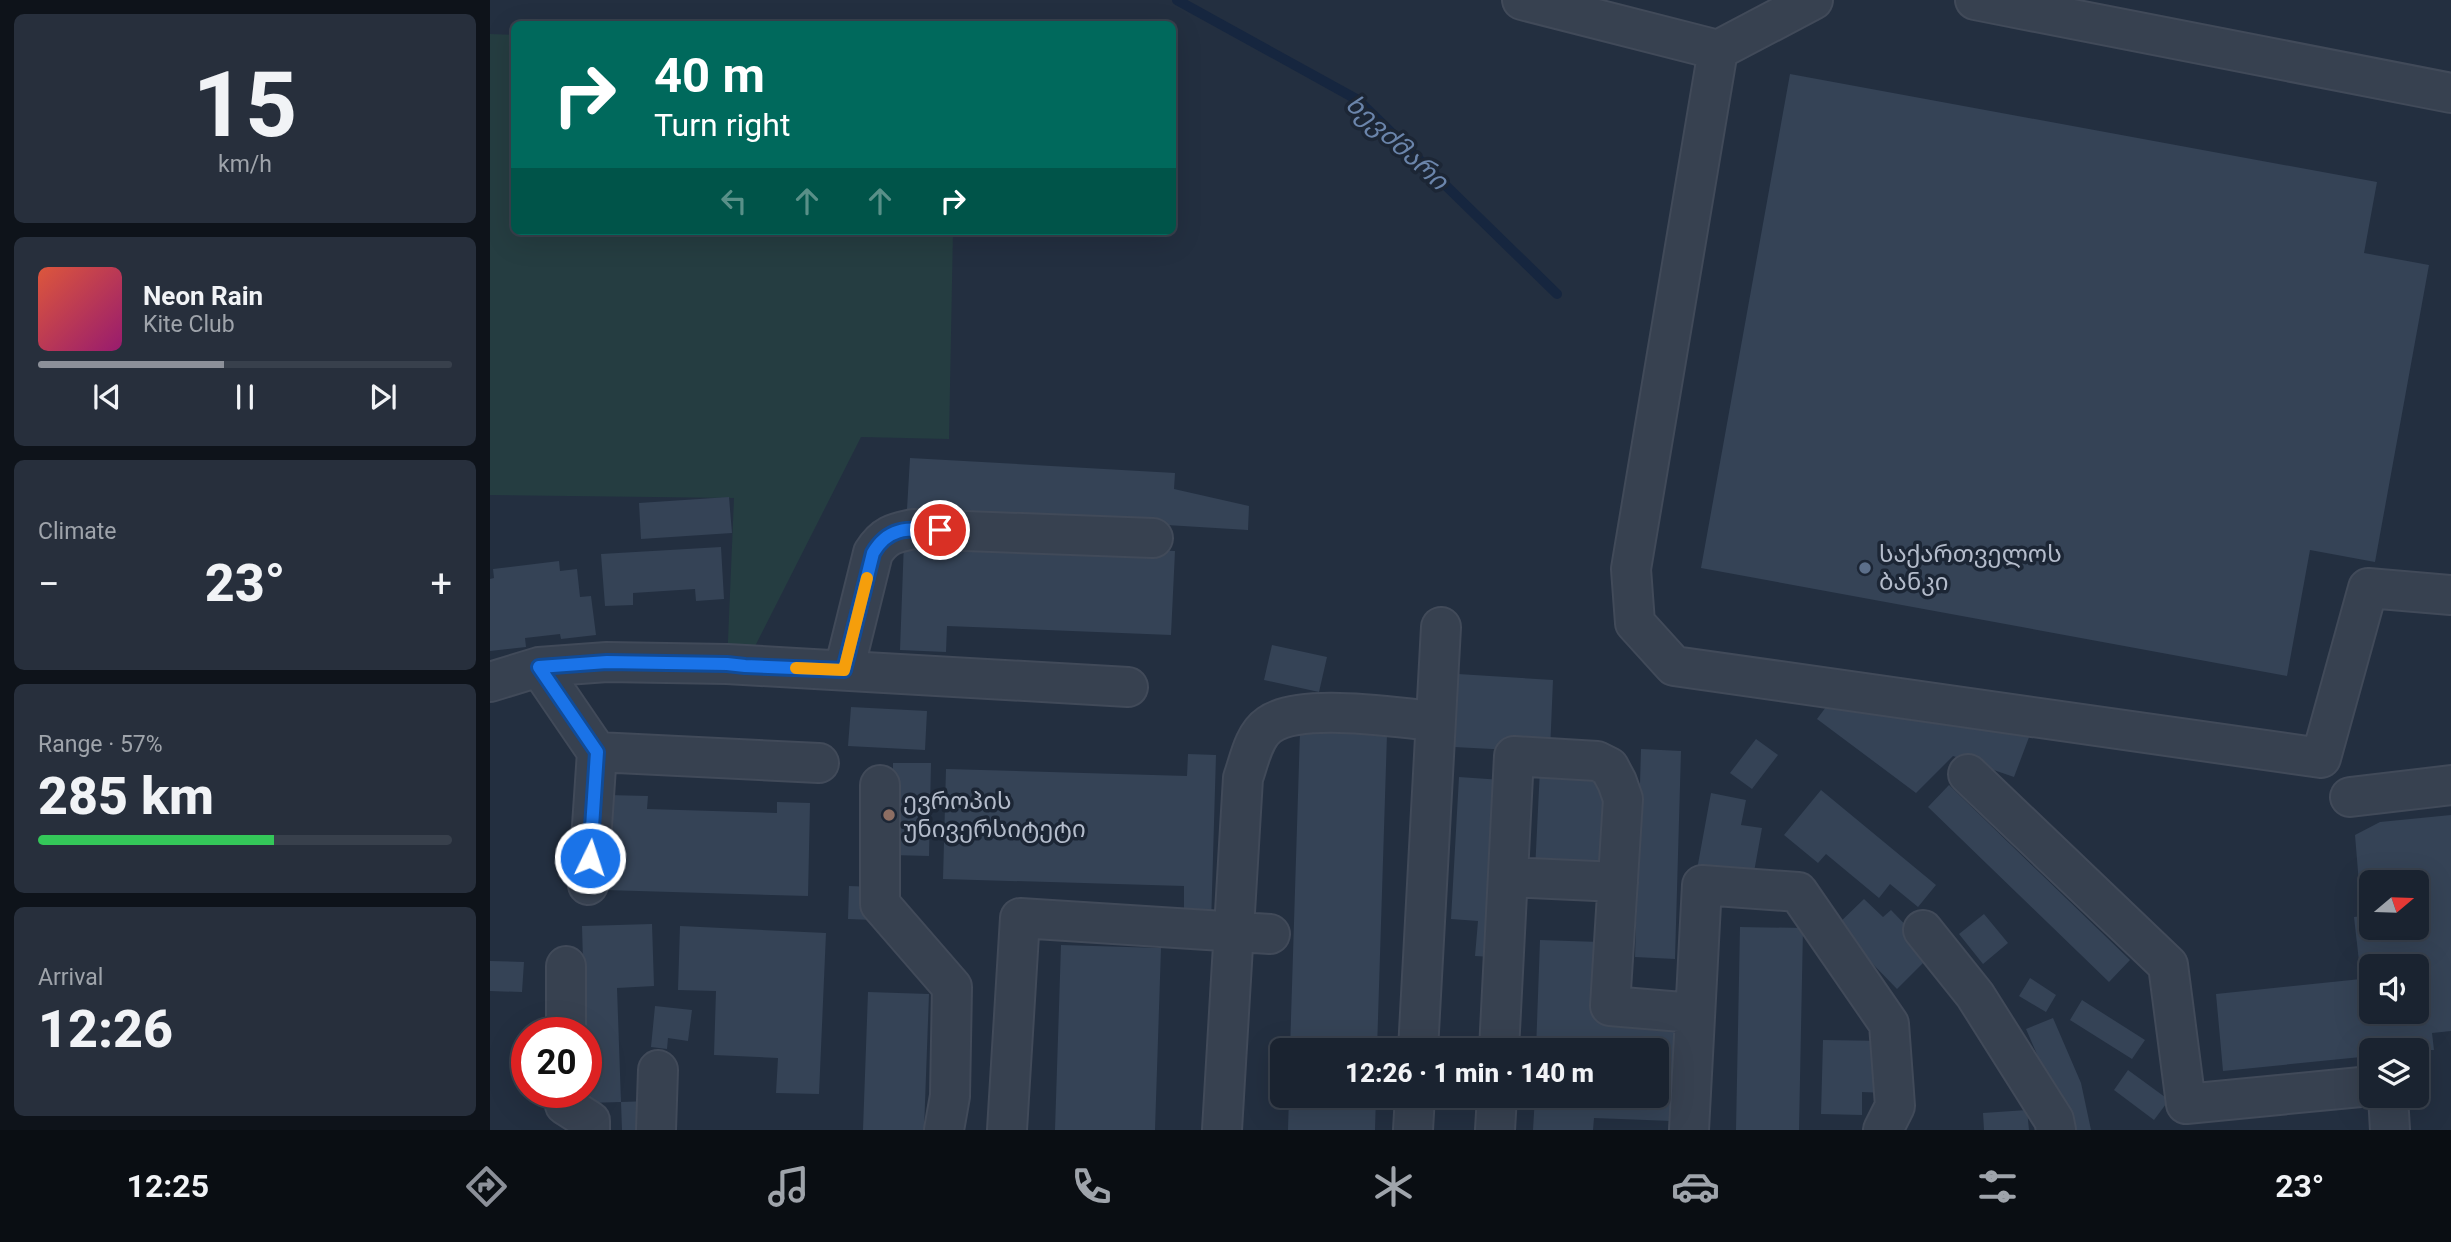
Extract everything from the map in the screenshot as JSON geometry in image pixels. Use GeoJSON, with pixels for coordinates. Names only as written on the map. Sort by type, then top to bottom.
{"type":"FeatureCollection","features":[{"type":"Feature","properties":{"kind":"lane"},"geometry":{"type":"LineString","coordinates":[[1522,0],[1718,50],[1812,0]]}},
{"type":"Feature","properties":{"kind":"lane"},"geometry":{"type":"LineString","coordinates":[[1975,0],[2451,93]]}},
{"type":"Feature","properties":{"kind":"lane"},"geometry":{"type":"LineString","coordinates":[[1718,50],[1631,569],[1636,623],[1674,666],[2321,758],[2368,588],[2451,595]]}},
{"type":"Feature","properties":{"kind":"lane"},"geometry":{"type":"LineString","coordinates":[[844,670],[873,553],[881,540],[892,533],[913,529],[1153,538]]}},
{"type":"Feature","properties":{"kind":"lane"},"geometry":{"type":"LineString","coordinates":[[1419,1038],[1441,627]]}},
{"type":"Feature","properties":{"kind":"lane"},"geometry":{"type":"LineString","coordinates":[[490,682],[539,667],[607,662],[727,664],[1128,687]]}},
{"type":"Feature","properties":{"kind":"lane"},"geometry":{"type":"LineString","coordinates":[[539,667],[597,752],[588,885]]}},
{"type":"Feature","properties":{"kind":"lane"},"geometry":{"type":"LineString","coordinates":[[1222,1130],[1252,933],[1243,779],[1256,741],[1266,726],[1285,716],[1342,713],[1435,722]]}},
{"type":"Feature","properties":{"kind":"lane"},"geometry":{"type":"LineString","coordinates":[[597,752],[819,763]]}},
{"type":"Feature","properties":{"kind":"lane"},"geometry":{"type":"LineString","coordinates":[[1500,1038],[1514,757],[1597,761],[1609,767],[1623,799],[1610,1006],[1694,1013]]}},
{"type":"Feature","properties":{"kind":"lane"},"geometry":{"type":"LineString","coordinates":[[1968,774],[2168,965],[2186,1104],[2359,1087]]}},
{"type":"Feature","properties":{"kind":"lane"},"geometry":{"type":"LineString","coordinates":[[880,785],[880,904],[952,987],[950,1096],[944,1130]]}},
{"type":"Feature","properties":{"kind":"lane"},"geometry":{"type":"LineString","coordinates":[[2350,797],[2451,785]]}},
{"type":"Feature","properties":{"kind":"lane"},"geometry":{"type":"LineString","coordinates":[[1508,877],[1618,882]]}},
{"type":"Feature","properties":{"kind":"lane"},"geometry":{"type":"LineString","coordinates":[[1689,1130],[1702,885],[1798,891],[1889,1024],[1895,1106],[1883,1130]]}},
{"type":"Feature","properties":{"kind":"lane"},"geometry":{"type":"LineString","coordinates":[[1007,1130],[1020,918],[1252,933]]}},
{"type":"Feature","properties":{"kind":"lane"},"geometry":{"type":"LineString","coordinates":[[1923,930],[1975,995],[2054,1120],[2056,1130]]}},
{"type":"Feature","properties":{"kind":"lane"},"geometry":{"type":"LineString","coordinates":[[566,967],[566,1017]]}},
{"type":"Feature","properties":{"kind":"lane"},"geometry":{"type":"LineString","coordinates":[[656,1130],[658,1069]]}},
{"type":"Feature","properties":{"kind":"lane"},"geometry":{"type":"LineString","coordinates":[[570,1108],[590,1121],[590,1130]]}},
{"type":"Feature","properties":{"kind":"lane"},"geometry":{"type":"LineString","coordinates":[[1413,1130],[1414,1108]]}},
{"type":"Feature","properties":{"kind":"lane"},"geometry":{"type":"LineString","coordinates":[[1495,1130],[1496,1108]]}},
{"type":"Feature","properties":{"kind":"lane"},"geometry":{"type":"LineString","coordinates":[[2389,1108],[2390,1130]]}},
{"type":"Feature","properties":{"kind":"green space"},"geometry":{"type":"Polygon","coordinates":[[[490,34],[511,35],[511,235],[953,235],[949,439],[861,437],[745,666],[727,664],[734,498],[490,495],[490,34]]]}},
{"type":"Feature","properties":{"kind":"building"},"geometry":{"type":"Polygon","coordinates":[[[1790,74],[2377,182],[2364,253],[2429,265],[2375,562],[2310,550],[2287,676],[1701,568],[1790,74]]]}},
{"type":"Feature","properties":{"kind":"building"},"geometry":{"type":"Polygon","coordinates":[[[910,458],[1175,473],[1174,489],[1249,506],[1248,530],[907,509],[910,458]]]}},
{"type":"Feature","properties":{"kind":"building"},"geometry":{"type":"Polygon","coordinates":[[[729,497],[732,533],[641,539],[639,503],[729,497]]]}},
{"type":"Feature","properties":{"kind":"building"},"geometry":{"type":"Polygon","coordinates":[[[904,541],[1175,551],[1171,635],[947,626],[946,652],[900,650],[904,541]]]}},
{"type":"Feature","properties":{"kind":"building"},"geometry":{"type":"Polygon","coordinates":[[[721,547],[724,599],[696,601],[695,589],[633,593],[633,605],[605,606],[601,554],[721,547]]]}},
{"type":"Feature","properties":{"kind":"building"},"geometry":{"type":"Polygon","coordinates":[[[559,561],[560,571],[577,569],[580,597],[591,596],[596,635],[561,639],[560,634],[525,638],[526,647],[490,651],[490,579],[494,578],[493,569],[559,561]]]}},
{"type":"Feature","properties":{"kind":"building"},"geometry":{"type":"Polygon","coordinates":[[[1272,645],[1327,657],[1319,692],[1264,680],[1272,645]]]}},
{"type":"Feature","properties":{"kind":"building"},"geometry":{"type":"Polygon","coordinates":[[[1458,674],[1553,680],[1550,752],[1454,747],[1458,674]]]}},
{"type":"Feature","properties":{"kind":"building"},"geometry":{"type":"Polygon","coordinates":[[[1835,695],[2031,732],[2014,777],[1953,756],[1916,793],[1817,719],[1835,695]]]}},
{"type":"Feature","properties":{"kind":"building"},"geometry":{"type":"Polygon","coordinates":[[[851,707],[927,711],[925,750],[848,746],[851,707]]]}},
{"type":"Feature","properties":{"kind":"building"},"geometry":{"type":"Polygon","coordinates":[[[1300,731],[1387,734],[1377,1038],[1290,1038],[1300,731]]]}},
{"type":"Feature","properties":{"kind":"building"},"geometry":{"type":"Polygon","coordinates":[[[1756,739],[1778,755],[1752,789],[1730,773],[1756,739]]]}},
{"type":"Feature","properties":{"kind":"building"},"geometry":{"type":"Polygon","coordinates":[[[1641,749],[1681,751],[1675,959],[1635,957],[1641,749]]]}},
{"type":"Feature","properties":{"kind":"building"},"geometry":{"type":"Polygon","coordinates":[[[1188,754],[1216,755],[1211,925],[1184,924],[1184,886],[943,879],[946,769],[1187,776],[1188,754]]]}},
{"type":"Feature","properties":{"kind":"building"},"geometry":{"type":"Polygon","coordinates":[[[893,763],[931,763],[929,856],[892,855],[893,763]]]}},
{"type":"Feature","properties":{"kind":"building"},"geometry":{"type":"Polygon","coordinates":[[[1540,768],[1596,772],[1595,786],[1610,787],[1604,876],[1535,871],[1540,768]]]}},
{"type":"Feature","properties":{"kind":"building"},"geometry":{"type":"Polygon","coordinates":[[[1459,777],[1502,780],[1492,957],[1475,956],[1478,921],[1451,919],[1459,777]]]}},
{"type":"Feature","properties":{"kind":"building"},"geometry":{"type":"Polygon","coordinates":[[[1949,785],[2130,960],[2109,982],[1928,807],[1949,785]]]}},
{"type":"Feature","properties":{"kind":"building"},"geometry":{"type":"Polygon","coordinates":[[[1821,790],[1936,885],[1918,907],[1890,884],[1879,898],[1826,854],[1818,863],[1784,835],[1821,790]]]}},
{"type":"Feature","properties":{"kind":"building"},"geometry":{"type":"Polygon","coordinates":[[[1711,793],[1746,800],[1741,825],[1762,828],[1754,872],[1733,868],[1731,881],[1696,875],[1711,793]]]}},
{"type":"Feature","properties":{"kind":"building"},"geometry":{"type":"Polygon","coordinates":[[[607,795],[648,796],[647,809],[777,813],[777,802],[810,803],[808,896],[605,890],[607,795]]]}},
{"type":"Feature","properties":{"kind":"building"},"geometry":{"type":"Polygon","coordinates":[[[2451,815],[2451,1031],[2432,1033],[2434,1050],[2429,1050],[2429,1038],[2359,1038],[2359,1057],[2223,1071],[2216,994],[2359,979],[2359,1024],[2429,1024],[2429,954],[2359,954],[2359,961],[2354,917],[2359,916],[2359,940],[2429,940],[2429,870],[2359,870],[2359,884],[2355,835],[2380,822],[2451,815]]]}},
{"type":"Feature","properties":{"kind":"building"},"geometry":{"type":"Polygon","coordinates":[[[849,886],[874,887],[873,920],[848,919],[849,886]]]}},
{"type":"Feature","properties":{"kind":"building"},"geometry":{"type":"Polygon","coordinates":[[[1864,899],[1883,917],[1891,910],[1921,941],[1913,949],[1925,961],[1897,989],[1836,926],[1864,899]]]}},
{"type":"Feature","properties":{"kind":"building"},"geometry":{"type":"Polygon","coordinates":[[[1984,914],[2008,943],[1983,964],[1959,934],[1984,914]]]}},
{"type":"Feature","properties":{"kind":"building"},"geometry":{"type":"Polygon","coordinates":[[[652,924],[654,986],[617,988],[621,1102],[602,1103],[602,1017],[585,1017],[582,926],[652,924]]]}},
{"type":"Feature","properties":{"kind":"building"},"geometry":{"type":"Polygon","coordinates":[[[680,926],[826,933],[819,1094],[776,1093],[778,1058],[714,1055],[716,991],[678,990],[680,926]]]}},
{"type":"Feature","properties":{"kind":"building"},"geometry":{"type":"Polygon","coordinates":[[[1740,927],[1803,928],[1799,1130],[1736,1130],[1740,927]]]}},
{"type":"Feature","properties":{"kind":"building"},"geometry":{"type":"Polygon","coordinates":[[[1540,940],[1600,942],[1597,1019],[1675,1022],[1672,1121],[1594,1118],[1593,1130],[1533,1130],[1534,1108],[1669,1108],[1669,1038],[1536,1038],[1540,940]]]}},
{"type":"Feature","properties":{"kind":"building"},"geometry":{"type":"Polygon","coordinates":[[[1061,945],[1161,948],[1155,1130],[1055,1130],[1061,945]]]}},
{"type":"Feature","properties":{"kind":"building"},"geometry":{"type":"Polygon","coordinates":[[[490,961],[524,962],[522,992],[490,991],[490,961]]]}},
{"type":"Feature","properties":{"kind":"building"},"geometry":{"type":"Polygon","coordinates":[[[2030,978],[2056,995],[2046,1012],[2019,996],[2030,978]]]}},
{"type":"Feature","properties":{"kind":"building"},"geometry":{"type":"Polygon","coordinates":[[[868,992],[929,994],[924,1130],[863,1130],[868,992]]]}},
{"type":"Feature","properties":{"kind":"building"},"geometry":{"type":"Polygon","coordinates":[[[2082,1000],[2145,1040],[2132,1059],[2070,1020],[2082,1000]]]}},
{"type":"Feature","properties":{"kind":"building"},"geometry":{"type":"Polygon","coordinates":[[[655,1006],[692,1010],[688,1041],[668,1038],[667,1049],[651,1047],[655,1006]]]}},
{"type":"Feature","properties":{"kind":"building"},"geometry":{"type":"Polygon","coordinates":[[[2053,1018],[2081,1083],[2091,1130],[2061,1130],[2052,1089],[2026,1029],[2053,1018]]]}},
{"type":"Feature","properties":{"kind":"building"},"geometry":{"type":"Polygon","coordinates":[[[1823,1040],[1886,1041],[1885,1093],[1862,1092],[1862,1115],[1821,1114],[1823,1040]]]}},
{"type":"Feature","properties":{"kind":"building"},"geometry":{"type":"Polygon","coordinates":[[[2128,1070],[2169,1100],[2154,1120],[2114,1090],[2128,1070]]]}},
{"type":"Feature","properties":{"kind":"building"},"geometry":{"type":"Polygon","coordinates":[[[651,1101],[652,1130],[622,1130],[621,1102],[651,1101]]]}},
{"type":"Feature","properties":{"kind":"building"},"geometry":{"type":"Polygon","coordinates":[[[1289,1108],[1376,1108],[1375,1130],[1288,1130],[1289,1108]]]}},
{"type":"Feature","properties":{"kind":"building"},"geometry":{"type":"Polygon","coordinates":[[[2027,1110],[2029,1130],[1984,1130],[1983,1113],[2027,1110]]]}},
{"type":"Feature","properties":{"kind":"waterway","name":"ხევძმარი"},"geometry":{"type":"LineString","coordinates":[[1177,0],[1358,100],[1557,294]]}},
{"type":"Feature","properties":{"kind":"slow traffic"},"geometry":{"type":"LineString","coordinates":[[796,668],[844,670],[867,578]]}},
{"type":"Feature","properties":{"kind":"place","name":"საქართველოს ბანკი"},"geometry":{"type":"Point","coordinates":[1865,568]}},
{"type":"Feature","properties":{"kind":"place","name":"ევროპის უნივერსიტეტი"},"geometry":{"type":"Point","coordinates":[889,815]}},
{"type":"Feature","properties":{"kind":"route"},"geometry":{"type":"LineString","coordinates":[[590,858],[597,752],[539,667],[607,662],[844,670],[873,553],[881,540],[892,533],[913,529],[940,530]]}}]}
